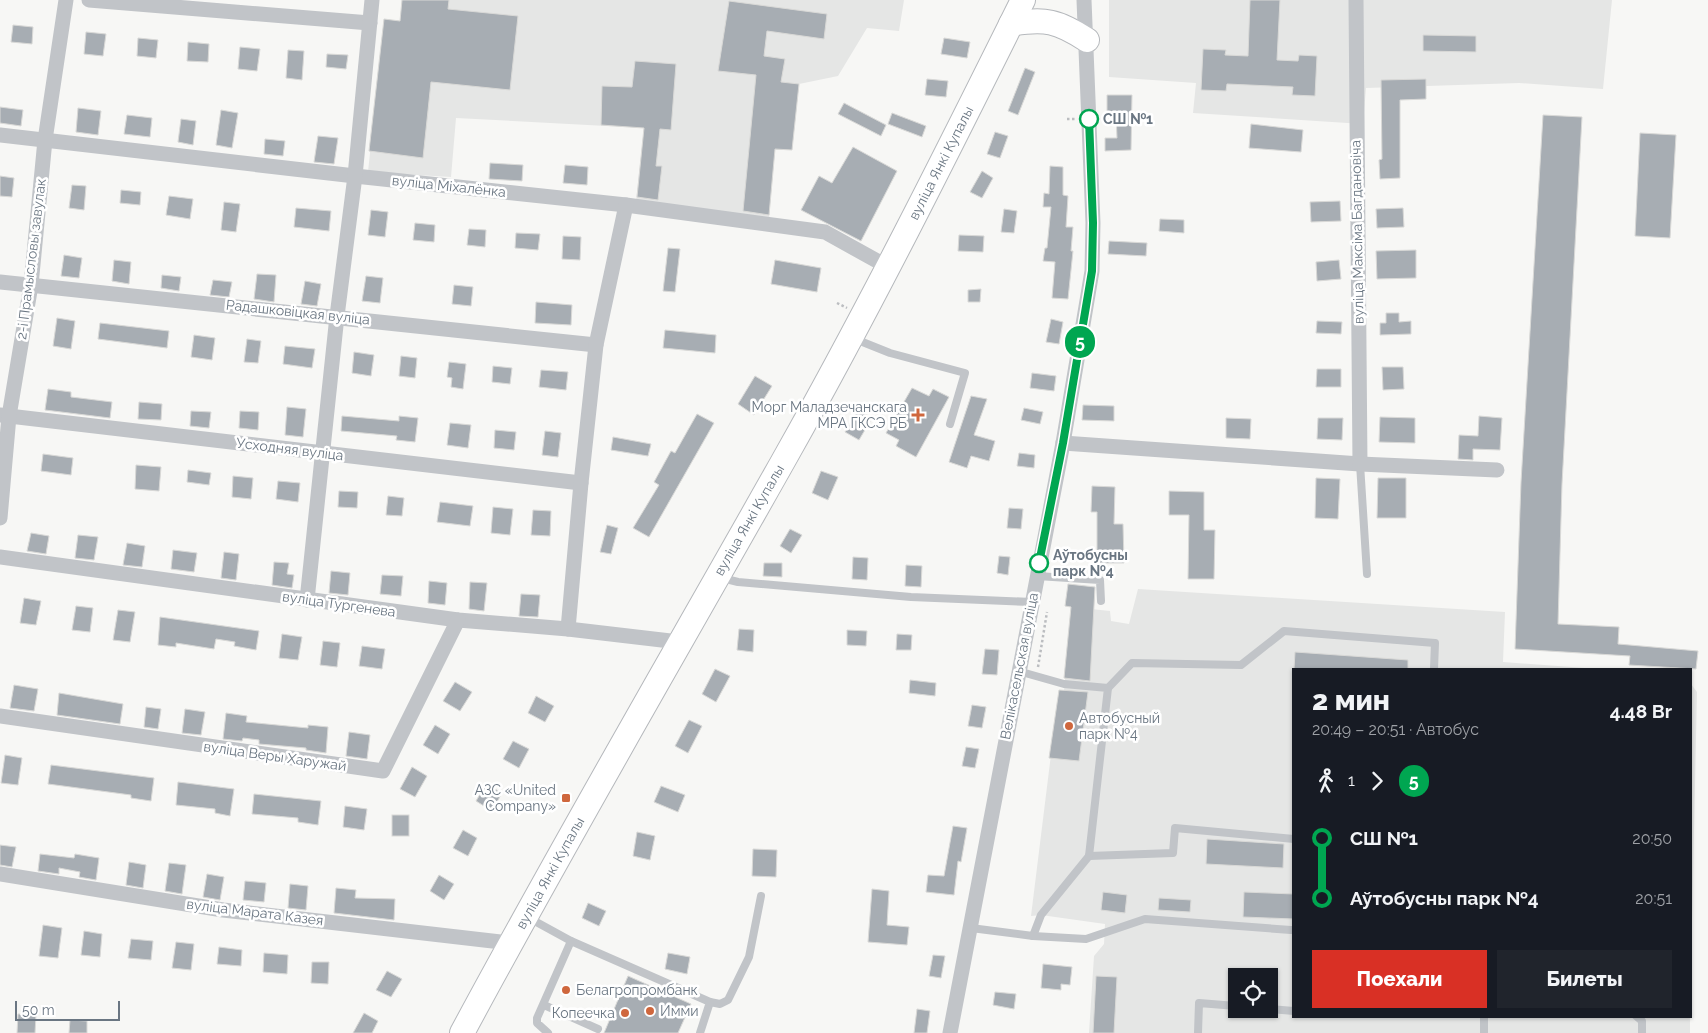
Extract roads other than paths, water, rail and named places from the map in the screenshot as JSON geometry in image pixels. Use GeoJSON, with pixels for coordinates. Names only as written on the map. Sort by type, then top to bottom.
{"type":"FeatureCollection","features":[{"type":"Feature","properties":{"kind":"main road","name":"вуліца Янкі Купалы"},"geometry":{"type":"LineString","coordinates":[[462,1033],[510,943],[679,642],[787,455],[888,267],[1023,0]]}},
{"type":"Feature","properties":{"kind":"main road"},"geometry":{"type":"LineString","coordinates":[[1012,24],[1041,19],[1072,30],[1087,40]]}},
{"type":"Feature","properties":{"kind":"street","name":"2-і Прамысловы завулак"},"geometry":{"type":"LineString","coordinates":[[0,518],[4,416],[31,285],[45,140],[66,0]]}},
{"type":"Feature","properties":{"kind":"street"},"geometry":{"type":"LineString","coordinates":[[89,0],[370,23]]}},
{"type":"Feature","properties":{"kind":"street"},"geometry":{"type":"LineString","coordinates":[[307,600],[337,316],[355,176],[372,0]]}},
{"type":"Feature","properties":{"kind":"street","name":"Велікасельская вуліца"},"geometry":{"type":"LineString","coordinates":[[950,1033],[1031,602],[1063,443],[1092,271],[1093,223],[1084,0]]}},
{"type":"Feature","properties":{"kind":"street","name":"вуліца Максіма Багдановіча"},"geometry":{"type":"LineString","coordinates":[[1356,0],[1360,464]]}},
{"type":"Feature","properties":{"kind":"street","name":"вуліца Міхалёнка"},"geometry":{"type":"LineString","coordinates":[[0,135],[626,205],[825,232],[888,267]]}},
{"type":"Feature","properties":{"kind":"street"},"geometry":{"type":"LineString","coordinates":[[568,629],[596,344],[626,205]]}},
{"type":"Feature","properties":{"kind":"street","name":"Радашковіцкая вуліца"},"geometry":{"type":"LineString","coordinates":[[0,282],[596,344]]}},
{"type":"Feature","properties":{"kind":"street","name":"Усходняя вуліца"},"geometry":{"type":"LineString","coordinates":[[4,416],[581,483]]}},
{"type":"Feature","properties":{"kind":"street"},"geometry":{"type":"LineString","coordinates":[[1063,443],[1360,464],[1497,470]]}},
{"type":"Feature","properties":{"kind":"street","name":"вуліца Тургенева"},"geometry":{"type":"LineString","coordinates":[[0,557],[458,620],[568,629],[679,642]]}},
{"type":"Feature","properties":{"kind":"street","name":"вуліца Веры Харужай"},"geometry":{"type":"LineString","coordinates":[[0,716],[383,772],[458,620]]}},
{"type":"Feature","properties":{"kind":"street","name":"вуліца Марата Казея"},"geometry":{"type":"LineString","coordinates":[[0,874],[223,910],[510,943]]}},
{"type":"Feature","properties":{"kind":"lane"},"geometry":{"type":"LineString","coordinates":[[850,337],[890,353],[966,373],[950,424]]}},
{"type":"Feature","properties":{"kind":"lane"},"geometry":{"type":"LineString","coordinates":[[1360,464],[1367,574]]}},
{"type":"Feature","properties":{"kind":"lane"},"geometry":{"type":"LineString","coordinates":[[1036,576],[1100,580],[1101,600]]}},
{"type":"Feature","properties":{"kind":"lane"},"geometry":{"type":"LineString","coordinates":[[716,577],[738,582],[911,597],[1031,602]]}},
{"type":"Feature","properties":{"kind":"lane"},"geometry":{"type":"LineString","coordinates":[[1033,936],[1041,915],[1089,856],[1108,688],[1132,663],[1242,665],[1284,631],[1435,642],[1434,668]]}},
{"type":"Feature","properties":{"kind":"lane"},"geometry":{"type":"LineString","coordinates":[[1018,671],[1064,684],[1108,688]]}},
{"type":"Feature","properties":{"kind":"lane"},"geometry":{"type":"LineString","coordinates":[[1089,856],[1173,853],[1174,828],[1292,839]]}},
{"type":"Feature","properties":{"kind":"lane"},"geometry":{"type":"LineString","coordinates":[[526,917],[572,941],[710,1002],[720,1004],[728,1000],[749,957],[762,896]]}},
{"type":"Feature","properties":{"kind":"lane"},"geometry":{"type":"LineString","coordinates":[[971,928],[1033,936],[1086,939],[1145,919],[1291,930]]}},
{"type":"Feature","properties":{"kind":"lane"},"geometry":{"type":"LineString","coordinates":[[548,1033],[537,1023],[572,941]]}},
{"type":"Feature","properties":{"kind":"lane"},"geometry":{"type":"LineString","coordinates":[[700,1033],[710,1002]]}},
{"type":"Feature","properties":{"kind":"lane"},"geometry":{"type":"LineString","coordinates":[[1198,1033],[1199,1003],[1228,1005]]}},
{"type":"Feature","properties":{"kind":"lane"},"geometry":{"type":"LineString","coordinates":[[544,1005],[598,1029]]}},
{"type":"Feature","properties":{"kind":"lane"},"geometry":{"type":"LineString","coordinates":[[1278,1010],[1292,1011]]}},
{"type":"Feature","properties":{"kind":"lane"},"geometry":{"type":"LineString","coordinates":[[1484,1018],[1484,1033]]}},
{"type":"Feature","properties":{"kind":"lane"},"geometry":{"type":"LineString","coordinates":[[1638,1018],[1642,1021],[1642,1033]]}},
{"type":"Feature","properties":{"kind":"place","name":"СШ №1"},"geometry":{"type":"Point","coordinates":[1089,119]}},
{"type":"Feature","properties":{"kind":"place","name":"Морг Маладзечанскага МРА ГКСЭ РБ"},"geometry":{"type":"Point","coordinates":[918,415]}},
{"type":"Feature","properties":{"kind":"place","name":"Аўтобусны парк №4"},"geometry":{"type":"Point","coordinates":[1039,563]}},
{"type":"Feature","properties":{"kind":"place","name":"Автобусный парк №4"},"geometry":{"type":"Point","coordinates":[1069,726]}},
{"type":"Feature","properties":{"kind":"place","name":"АЗС «United Company»"},"geometry":{"type":"Point","coordinates":[566,798]}},
{"type":"Feature","properties":{"kind":"place","name":"Белагропромбанк"},"geometry":{"type":"Point","coordinates":[566,990]}},
{"type":"Feature","properties":{"kind":"place","name":"Имми"},"geometry":{"type":"Point","coordinates":[650,1011]}},
{"type":"Feature","properties":{"kind":"place","name":"Копеечка"},"geometry":{"type":"Point","coordinates":[625,1013]}}]}
